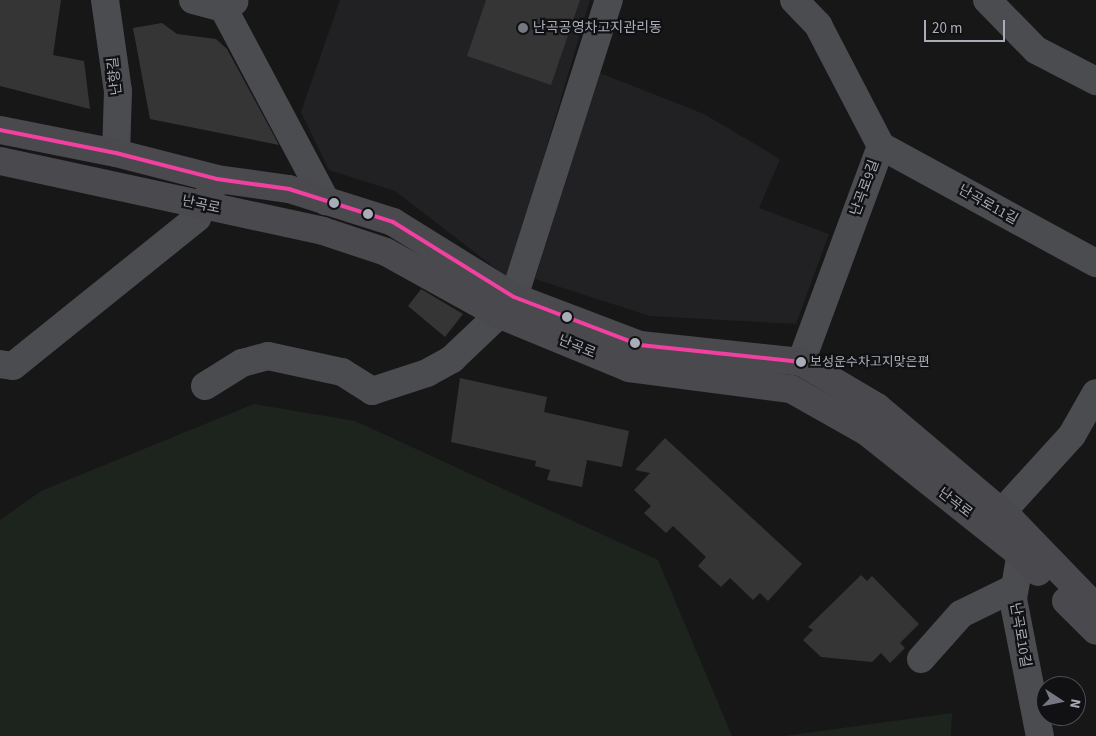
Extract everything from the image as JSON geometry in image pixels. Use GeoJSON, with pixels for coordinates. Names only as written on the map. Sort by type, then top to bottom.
{"type":"FeatureCollection","features":[{"type":"Feature","properties":{"kind":"main road","name":"난곡로"},"geometry":{"type":"LineString","coordinates":[[0,130],[116,153],[217,179],[289,189],[393,222],[506,306],[640,345],[801,362],[877,407],[1002,512],[1023,544],[1096,631]]}},
{"type":"Feature","properties":{"kind":"main road","name":"난곡로"},"geometry":{"type":"LineString","coordinates":[[0,161],[323,231],[386,252],[506,306],[629,368],[791,389],[867,432],[1023,544],[1096,608]]}},
{"type":"Feature","properties":{"kind":"street","name":"난향길"},"geometry":{"type":"LineString","coordinates":[[105,0],[118,92],[116,153]]}},
{"type":"Feature","properties":{"kind":"street"},"geometry":{"type":"LineString","coordinates":[[193,0],[227,3],[326,201]]}},
{"type":"Feature","properties":{"kind":"street"},"geometry":{"type":"LineString","coordinates":[[205,386],[242,363],[268,356],[342,372],[372,391],[391,387],[452,359],[506,306],[609,0]]}},
{"type":"Feature","properties":{"kind":"street","name":"난곡로9길"},"geometry":{"type":"LineString","coordinates":[[794,0],[818,26],[881,146],[801,362]]}},
{"type":"Feature","properties":{"kind":"street"},"geometry":{"type":"LineString","coordinates":[[987,0],[1036,50],[1096,81]]}},
{"type":"Feature","properties":{"kind":"street","name":"난곡로11길"},"geometry":{"type":"LineString","coordinates":[[881,146],[1096,263]]}},
{"type":"Feature","properties":{"kind":"street"},"geometry":{"type":"LineString","coordinates":[[0,364],[13,366],[197,218],[217,179]]}},
{"type":"Feature","properties":{"kind":"street"},"geometry":{"type":"LineString","coordinates":[[1002,512],[1072,435],[1096,393]]}},
{"type":"Feature","properties":{"kind":"street","name":"난곡로10길"},"geometry":{"type":"LineString","coordinates":[[1023,544],[1013,599],[1040,736]]}},
{"type":"Feature","properties":{"kind":"street"},"geometry":{"type":"LineString","coordinates":[[921,659],[961,614],[1014,588]]}},
{"type":"Feature","properties":{"kind":"shaded area"},"geometry":{"type":"Polygon","coordinates":[[[340,0],[590,0],[508,278],[395,191],[329,170],[301,112],[340,0]]]}},
{"type":"Feature","properties":{"kind":"shaded area"},"geometry":{"type":"Polygon","coordinates":[[[600,73],[704,114],[780,159],[759,208],[829,234],[796,324],[650,316],[535,279],[600,73]]]}},
{"type":"Feature","properties":{"kind":"shaded area"},"geometry":{"type":"Polygon","coordinates":[[[254,404],[355,421],[658,560],[732,736],[0,736],[0,520],[41,491],[254,404]]]}},
{"type":"Feature","properties":{"kind":"shaded area"},"geometry":{"type":"Polygon","coordinates":[[[952,713],[951,736],[784,736],[952,713]]]}},
{"type":"Feature","properties":{"kind":"building"},"geometry":{"type":"Polygon","coordinates":[[[0,0],[61,0],[53,55],[84,61],[90,109],[0,86],[0,0]]]}},
{"type":"Feature","properties":{"kind":"building","name":"난곡공영차고지관리동"},"geometry":{"type":"Polygon","coordinates":[[[486,0],[580,0],[551,85],[467,56],[486,0]]]}},
{"type":"Feature","properties":{"kind":"building"},"geometry":{"type":"Polygon","coordinates":[[[162,23],[177,34],[216,39],[227,49],[279,145],[150,119],[133,28],[162,23]]]}},
{"type":"Feature","properties":{"kind":"building"},"geometry":{"type":"Polygon","coordinates":[[[421,289],[463,314],[445,337],[408,306],[421,289]]]}},
{"type":"Feature","properties":{"kind":"building"},"geometry":{"type":"Polygon","coordinates":[[[460,378],[547,397],[544,412],[629,431],[622,467],[587,460],[582,487],[547,480],[550,470],[535,466],[536,461],[451,442],[460,378]]]}},
{"type":"Feature","properties":{"kind":"building"},"geometry":{"type":"Polygon","coordinates":[[[665,438],[802,564],[768,601],[760,593],[753,600],[730,578],[721,587],[698,566],[706,557],[673,526],[666,533],[644,513],[651,506],[634,490],[650,473],[635,470],[665,438]]]}},
{"type":"Feature","properties":{"kind":"building"},"geometry":{"type":"Polygon","coordinates":[[[861,575],[867,581],[872,576],[919,624],[900,643],[905,648],[890,663],[881,653],[872,662],[821,657],[803,640],[813,630],[808,627],[861,575]]]}},
{"type":"Feature","properties":{"kind":"transit line"},"geometry":{"type":"LineString","coordinates":[[0,130],[116,153],[217,179],[289,189],[393,222],[514,297],[640,345],[801,362]]}},
{"type":"Feature","properties":{"kind":"place","name":"난곡공영차고지관리동"},"geometry":{"type":"Point","coordinates":[523,28]}},
{"type":"Feature","properties":{"kind":"place","name":"보성운수차고지맞은편"},"geometry":{"type":"Point","coordinates":[801,362]}}]}
